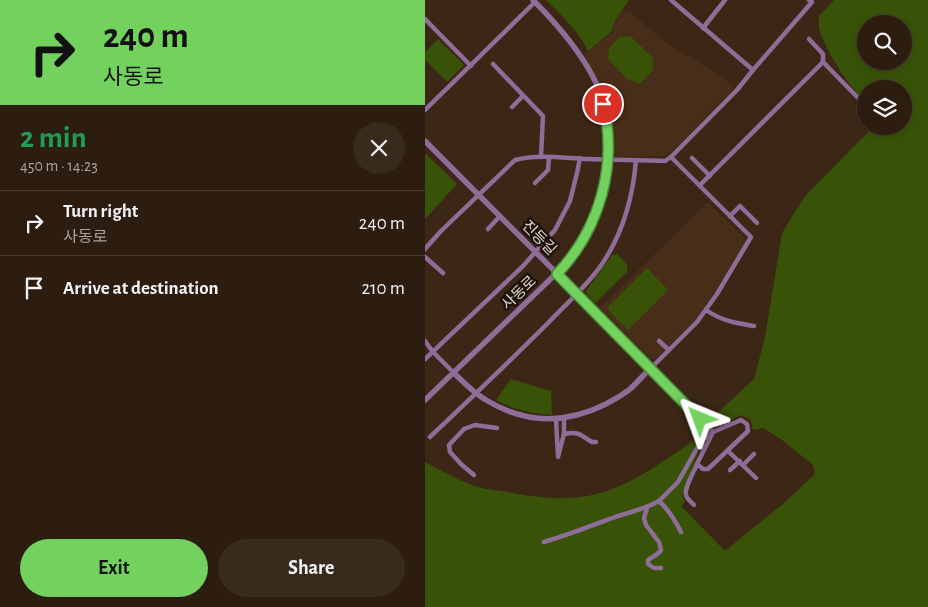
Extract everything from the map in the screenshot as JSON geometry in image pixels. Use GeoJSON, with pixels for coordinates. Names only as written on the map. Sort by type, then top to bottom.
{"type":"FeatureCollection","features":[{"type":"Feature","properties":{"kind":"street"},"geometry":{"type":"LineString","coordinates":[[671,0],[753,70]]}},
{"type":"Feature","properties":{"kind":"street"},"geometry":{"type":"LineString","coordinates":[[703,28],[725,0]]}},
{"type":"Feature","properties":{"kind":"street"},"geometry":{"type":"LineString","coordinates":[[425,110],[534,1]]}},
{"type":"Feature","properties":{"kind":"street","name":"사동로"},"geometry":{"type":"LineString","coordinates":[[425,400],[565,265],[578,247],[595,216],[603,189],[609,160],[607,121],[593,76],[569,39],[534,1]]}},
{"type":"Feature","properties":{"kind":"street"},"geometry":{"type":"LineString","coordinates":[[425,249],[478,194],[515,160],[527,157],[549,157],[665,160],[671,157],[737,90],[812,1]]}},
{"type":"Feature","properties":{"kind":"street"},"geometry":{"type":"LineString","coordinates":[[425,19],[471,66]]}},
{"type":"Feature","properties":{"kind":"street"},"geometry":{"type":"LineString","coordinates":[[809,39],[823,54],[823,62],[857,97]]}},
{"type":"Feature","properties":{"kind":"street"},"geometry":{"type":"LineString","coordinates":[[700,186],[823,62]]}},
{"type":"Feature","properties":{"kind":"street"},"geometry":{"type":"LineString","coordinates":[[493,64],[543,116],[541,157]]}},
{"type":"Feature","properties":{"kind":"street"},"geometry":{"type":"LineString","coordinates":[[512,106],[523,96]]}},
{"type":"Feature","properties":{"kind":"street","name":"진등길"},"geometry":{"type":"LineString","coordinates":[[425,141],[713,432]]}},
{"type":"Feature","properties":{"kind":"street"},"geometry":{"type":"LineString","coordinates":[[535,183],[548,170],[549,157]]}},
{"type":"Feature","properties":{"kind":"street"},"geometry":{"type":"LineString","coordinates":[[425,341],[433,352],[476,394],[512,413],[528,417],[556,419],[582,414],[613,401],[628,390],[697,322],[717,294],[751,237],[671,157]]}},
{"type":"Feature","properties":{"kind":"street"},"geometry":{"type":"LineString","coordinates":[[425,359],[536,252],[555,230],[570,201],[580,158]]}},
{"type":"Feature","properties":{"kind":"street"},"geometry":{"type":"LineString","coordinates":[[692,158],[710,176]]}},
{"type":"Feature","properties":{"kind":"street"},"geometry":{"type":"LineString","coordinates":[[430,437],[577,294],[601,265],[624,223],[635,176],[636,160]]}},
{"type":"Feature","properties":{"kind":"street"},"geometry":{"type":"LineString","coordinates":[[730,216],[740,206],[757,223]]}},
{"type":"Feature","properties":{"kind":"street"},"geometry":{"type":"LineString","coordinates":[[488,229],[500,216]]}},
{"type":"Feature","properties":{"kind":"street"},"geometry":{"type":"LineString","coordinates":[[425,257],[443,273]]}},
{"type":"Feature","properties":{"kind":"street"},"geometry":{"type":"LineString","coordinates":[[706,310],[716,317],[754,326]]}},
{"type":"Feature","properties":{"kind":"street"},"geometry":{"type":"LineString","coordinates":[[659,341],[669,350]]}},
{"type":"Feature","properties":{"kind":"street"},"geometry":{"type":"LineString","coordinates":[[556,419],[558,457],[564,434],[563,418]]}},
{"type":"Feature","properties":{"kind":"street"},"geometry":{"type":"LineString","coordinates":[[544,542],[627,513],[647,508],[659,501],[678,482],[701,441],[713,432],[741,420],[747,424],[748,431],[708,469],[703,469],[697,464]]}},
{"type":"Feature","properties":{"kind":"street"},"geometry":{"type":"LineString","coordinates":[[474,475],[450,452],[449,445],[464,429],[469,427],[497,428]]}},
{"type":"Feature","properties":{"kind":"street"},"geometry":{"type":"LineString","coordinates":[[694,505],[687,498],[687,487],[713,432]]}},
{"type":"Feature","properties":{"kind":"street"},"geometry":{"type":"LineString","coordinates":[[564,434],[579,433],[592,442],[596,442]]}},
{"type":"Feature","properties":{"kind":"street"},"geometry":{"type":"LineString","coordinates":[[728,451],[756,478]]}},
{"type":"Feature","properties":{"kind":"street"},"geometry":{"type":"LineString","coordinates":[[730,470],[754,454]]}},
{"type":"Feature","properties":{"kind":"street"},"geometry":{"type":"LineString","coordinates":[[659,501],[667,508],[681,532]]}},
{"type":"Feature","properties":{"kind":"street"},"geometry":{"type":"LineString","coordinates":[[647,508],[644,518],[646,525],[659,542],[661,550],[659,554],[649,560],[648,564],[654,568],[661,568]]}},
{"type":"Feature","properties":{"kind":"shaded area"},"geometry":{"type":"Polygon","coordinates":[[[622,11],[630,13],[670,45],[717,73],[734,88],[668,156],[612,157],[611,117],[584,54],[612,33],[622,11]]]}},
{"type":"Feature","properties":{"kind":"shaded area"},"geometry":{"type":"Polygon","coordinates":[[[708,202],[744,237],[745,242],[695,321],[656,358],[650,359],[600,308],[708,202]]]}},
{"type":"Feature","properties":{"kind":"green space"},"geometry":{"type":"Polygon","coordinates":[[[546,0],[629,0],[615,21],[611,32],[588,51],[575,30],[546,0]]]}},
{"type":"Feature","properties":{"kind":"green space"},"geometry":{"type":"Polygon","coordinates":[[[834,0],[928,0],[928,607],[425,607],[425,462],[474,486],[548,498],[574,498],[601,493],[627,483],[661,463],[703,434],[704,436],[682,496],[685,501],[681,506],[725,551],[784,503],[815,474],[813,465],[782,440],[764,428],[753,430],[751,420],[741,415],[717,426],[711,419],[754,379],[765,337],[782,233],[805,196],[865,135],[912,135],[912,80],[857,80],[857,93],[828,51],[819,26],[819,16],[834,0]]]}},
{"type":"Feature","properties":{"kind":"green space"},"geometry":{"type":"Polygon","coordinates":[[[630,36],[653,58],[653,70],[640,84],[627,79],[608,59],[609,48],[620,37],[630,36]]]}},
{"type":"Feature","properties":{"kind":"green space"},"geometry":{"type":"Polygon","coordinates":[[[438,39],[464,65],[447,82],[425,60],[425,52],[438,39]]]}},
{"type":"Feature","properties":{"kind":"green space"},"geometry":{"type":"Polygon","coordinates":[[[425,153],[457,184],[425,219],[425,153]]]}},
{"type":"Feature","properties":{"kind":"green space"},"geometry":{"type":"Polygon","coordinates":[[[617,254],[626,265],[627,272],[595,303],[586,291],[612,255],[617,254]]]}},
{"type":"Feature","properties":{"kind":"green space"},"geometry":{"type":"Polygon","coordinates":[[[647,268],[668,290],[628,330],[609,311],[608,307],[647,268]]]}},
{"type":"Feature","properties":{"kind":"green space"},"geometry":{"type":"Polygon","coordinates":[[[511,379],[551,391],[552,415],[523,410],[496,400],[511,379]]]}},
{"type":"Feature","properties":{"kind":"route"},"geometry":{"type":"LineString","coordinates":[[603,104],[607,121],[609,160],[603,189],[595,216],[583,240],[557,274],[700,419]]}}]}
